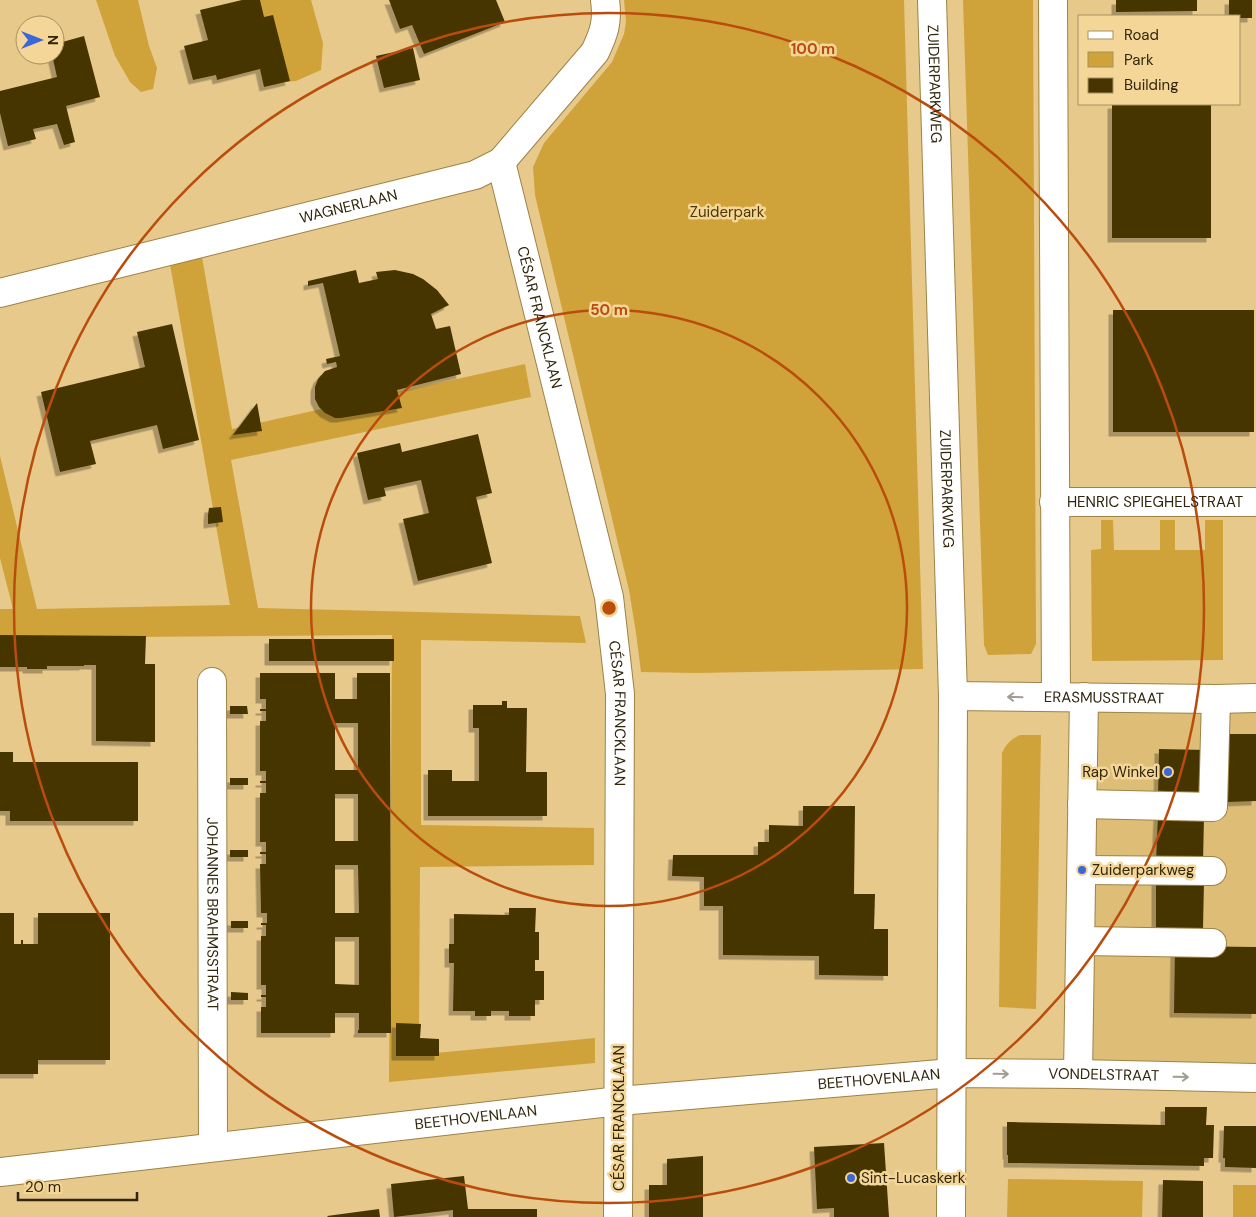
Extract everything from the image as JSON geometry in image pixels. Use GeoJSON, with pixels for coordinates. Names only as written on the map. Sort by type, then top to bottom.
{"type":"FeatureCollection","features":[{"type":"Feature","properties":{"kind":"street","name":"WAGNERLAAN"},"geometry":{"type":"LineString","coordinates":[[0,293],[475,176],[501,162],[595,52],[604,34],[607,14],[605,0]]}},
{"type":"Feature","properties":{"kind":"street","name":"ZUIDERPARKWEG"},"geometry":{"type":"LineString","coordinates":[[932,0],[953,696],[951,1217]]}},
{"type":"Feature","properties":{"kind":"street"},"geometry":{"type":"LineString","coordinates":[[1053,0],[1056,697]]}},
{"type":"Feature","properties":{"kind":"street","name":"CÉSAR FRANCKLAAN"},"geometry":{"type":"LineString","coordinates":[[501,162],[609,597],[620,694],[618,1217]]}},
{"type":"Feature","properties":{"kind":"street","name":"HENRIC SPIEGHELSTRAAT"},"geometry":{"type":"LineString","coordinates":[[1054,502],[1256,502]]}},
{"type":"Feature","properties":{"kind":"street","name":"JOHANNES BRAHMSSTRAAT"},"geometry":{"type":"LineString","coordinates":[[212,682],[214,1147]]}},
{"type":"Feature","properties":{"kind":"street","name":"ERASMUSSTRAAT"},"geometry":{"type":"LineString","coordinates":[[953,696],[1256,698]]}},
{"type":"Feature","properties":{"kind":"street"},"geometry":{"type":"LineString","coordinates":[[1078,1074],[1084,697]]}},
{"type":"Feature","properties":{"kind":"street"},"geometry":{"type":"LineString","coordinates":[[1082,804],[1213,807],[1216,699]]}},
{"type":"Feature","properties":{"kind":"street"},"geometry":{"type":"LineString","coordinates":[[1082,870],[1212,871]]}},
{"type":"Feature","properties":{"kind":"street"},"geometry":{"type":"LineString","coordinates":[[1081,941],[1212,943]]}},
{"type":"Feature","properties":{"kind":"street","name":"BEETHOVENLAAN"},"geometry":{"type":"LineString","coordinates":[[0,1172],[619,1101],[952,1073]]}},
{"type":"Feature","properties":{"kind":"street","name":"VONDELSTRAAT"},"geometry":{"type":"LineString","coordinates":[[952,1073],[1256,1078]]}},
{"type":"Feature","properties":{"kind":"shaded area"},"geometry":{"type":"Polygon","coordinates":[[[1084,697],[1256,698],[1256,1078],[1078,1074],[1084,697]]]}},
{"type":"Feature","properties":{"kind":"green space"},"geometry":{"type":"Polygon","coordinates":[[[96,0],[138,0],[149,46],[157,68],[153,89],[141,92],[130,82],[115,56],[96,0]]]}},
{"type":"Feature","properties":{"kind":"green space"},"geometry":{"type":"Polygon","coordinates":[[[252,0],[311,0],[323,43],[321,70],[296,81],[282,82],[252,0]]]}},
{"type":"Feature","properties":{"kind":"green space","name":"Zuiderpark"},"geometry":{"type":"Polygon","coordinates":[[[624,0],[904,0],[923,669],[696,673],[641,672],[629,590],[535,195],[533,167],[544,143],[612,62],[624,34],[626,22],[624,0]]]}},
{"type":"Feature","properties":{"kind":"green space"},"geometry":{"type":"Polygon","coordinates":[[[963,0],[1033,0],[1036,644],[1031,654],[988,655],[984,645],[963,0]]]}},
{"type":"Feature","properties":{"kind":"green space"},"geometry":{"type":"Polygon","coordinates":[[[202,257],[232,429],[525,364],[531,397],[231,460],[258,608],[580,616],[586,643],[421,640],[421,825],[594,828],[594,865],[420,867],[419,1034],[425,1054],[595,1038],[595,1063],[389,1082],[392,635],[0,638],[0,609],[13,609],[0,558],[0,456],[37,609],[230,605],[170,264],[202,257]]]}},
{"type":"Feature","properties":{"kind":"green space"},"geometry":{"type":"Polygon","coordinates":[[[1101,520],[1113,520],[1114,550],[1160,550],[1160,520],[1175,520],[1175,550],[1205,550],[1205,520],[1223,520],[1223,660],[1092,661],[1091,550],[1101,549],[1101,520]]]}},
{"type":"Feature","properties":{"kind":"green space"},"geometry":{"type":"Polygon","coordinates":[[[1020,735],[1041,735],[1036,1009],[999,1007],[1002,753],[1009,742],[1020,735]]]}},
{"type":"Feature","properties":{"kind":"green space"},"geometry":{"type":"Polygon","coordinates":[[[1008,1179],[1143,1181],[1142,1217],[1007,1217],[1008,1179]]]}},
{"type":"Feature","properties":{"kind":"green space"},"geometry":{"type":"Polygon","coordinates":[[[1233,1185],[1256,1185],[1256,1217],[1233,1217],[1233,1185]]]}},
{"type":"Feature","properties":{"kind":"building"},"geometry":{"type":"Polygon","coordinates":[[[242,0],[260,0],[264,17],[273,15],[290,81],[264,87],[260,69],[217,80],[216,75],[193,80],[184,46],[208,40],[200,10],[242,0]]]}},
{"type":"Feature","properties":{"kind":"building"},"geometry":{"type":"Polygon","coordinates":[[[389,0],[496,0],[505,22],[424,54],[412,25],[400,29],[389,0]]]}},
{"type":"Feature","properties":{"kind":"building"},"geometry":{"type":"Polygon","coordinates":[[[1116,0],[1197,0],[1197,11],[1116,12],[1116,0]]]}},
{"type":"Feature","properties":{"kind":"building"},"geometry":{"type":"Polygon","coordinates":[[[1229,0],[1252,0],[1252,18],[1241,18],[1241,15],[1229,15],[1229,0]]]}},
{"type":"Feature","properties":{"kind":"building"},"geometry":{"type":"Polygon","coordinates":[[[84,36],[100,97],[66,106],[75,142],[64,145],[57,124],[33,129],[36,139],[8,146],[0,113],[0,91],[57,77],[54,65],[65,65],[65,41],[84,36]]]}},
{"type":"Feature","properties":{"kind":"building"},"geometry":{"type":"Polygon","coordinates":[[[413,48],[420,80],[384,88],[376,56],[413,48]]]}},
{"type":"Feature","properties":{"kind":"building"},"geometry":{"type":"Polygon","coordinates":[[[1112,105],[1211,105],[1211,238],[1112,238],[1112,105]]]}},
{"type":"Feature","properties":{"kind":"building"},"geometry":{"type":"Polygon","coordinates":[[[356,270],[359,283],[378,279],[376,272],[395,270],[413,274],[437,290],[449,305],[431,314],[436,329],[450,326],[461,374],[397,390],[402,408],[335,418],[325,413],[319,407],[315,399],[315,387],[318,379],[325,371],[337,367],[336,362],[327,364],[326,359],[340,356],[323,283],[308,286],[308,281],[356,270]]]}},
{"type":"Feature","properties":{"kind":"building"},"geometry":{"type":"Polygon","coordinates":[[[1113,310],[1254,310],[1254,432],[1113,432],[1113,310]]]}},
{"type":"Feature","properties":{"kind":"building"},"geometry":{"type":"Polygon","coordinates":[[[172,324],[199,440],[163,449],[157,425],[90,441],[96,464],[60,472],[41,392],[145,367],[137,332],[172,324]]]}},
{"type":"Feature","properties":{"kind":"building"},"geometry":{"type":"Polygon","coordinates":[[[257,403],[262,431],[233,435],[257,403]]]}},
{"type":"Feature","properties":{"kind":"building"},"geometry":{"type":"Polygon","coordinates":[[[478,434],[492,493],[476,497],[492,563],[418,581],[403,519],[429,513],[421,480],[384,488],[386,496],[368,500],[357,453],[400,443],[402,452],[478,434]]]}},
{"type":"Feature","properties":{"kind":"building"},"geometry":{"type":"Polygon","coordinates":[[[221,507],[223,522],[208,524],[209,508],[221,507]]]}},
{"type":"Feature","properties":{"kind":"building"},"geometry":{"type":"Polygon","coordinates":[[[0,635],[146,636],[145,664],[155,664],[155,742],[96,741],[96,665],[47,666],[47,669],[0,667],[0,635]]]}},
{"type":"Feature","properties":{"kind":"building"},"geometry":{"type":"Polygon","coordinates":[[[269,639],[394,639],[394,661],[269,661],[269,639]]]}},
{"type":"Feature","properties":{"kind":"building"},"geometry":{"type":"Polygon","coordinates":[[[260,673],[335,673],[335,699],[357,699],[357,673],[390,673],[391,1033],[358,1033],[359,1013],[335,1013],[335,1033],[261,1033],[261,1007],[266,1007],[266,997],[261,997],[261,995],[266,995],[266,985],[261,985],[261,936],[266,936],[266,925],[261,925],[261,923],[267,923],[267,913],[261,913],[260,864],[266,864],[266,854],[260,854],[260,852],[266,852],[266,842],[260,842],[260,793],[266,793],[266,783],[260,783],[260,781],[266,781],[266,771],[260,771],[260,721],[266,721],[266,711],[260,711],[260,709],[266,709],[266,699],[260,699],[260,673]],[[335,723],[335,770],[358,770],[358,723],[335,723]],[[335,794],[335,841],[358,841],[358,794],[335,794]],[[335,865],[335,913],[359,913],[358,865],[335,865]],[[335,937],[335,984],[359,985],[359,937],[335,937]]]}},
{"type":"Feature","properties":{"kind":"building"},"geometry":{"type":"Polygon","coordinates":[[[502,701],[507,701],[507,708],[527,708],[526,772],[547,772],[547,816],[428,816],[428,770],[452,770],[452,781],[479,781],[479,728],[473,728],[473,705],[502,705],[502,701]]]}},
{"type":"Feature","properties":{"kind":"building"},"geometry":{"type":"Polygon","coordinates":[[[230,706],[247,706],[248,714],[230,714],[230,706]]]}},
{"type":"Feature","properties":{"kind":"building"},"geometry":{"type":"Polygon","coordinates":[[[1228,734],[1256,734],[1256,801],[1228,802],[1228,734]]]}},
{"type":"Feature","properties":{"kind":"building"},"geometry":{"type":"Polygon","coordinates":[[[1159,749],[1207,750],[1205,798],[1158,797],[1159,749]]]}},
{"type":"Feature","properties":{"kind":"building"},"geometry":{"type":"Polygon","coordinates":[[[0,752],[13,752],[13,762],[138,762],[138,821],[10,821],[10,811],[0,811],[0,752]]]}},
{"type":"Feature","properties":{"kind":"building"},"geometry":{"type":"Polygon","coordinates":[[[230,778],[248,778],[248,785],[230,785],[230,778]]]}},
{"type":"Feature","properties":{"kind":"building"},"geometry":{"type":"Polygon","coordinates":[[[803,806],[855,806],[854,894],[875,894],[874,929],[888,929],[888,976],[819,975],[819,956],[723,955],[723,906],[704,906],[704,877],[672,876],[673,855],[758,855],[758,842],[769,842],[769,825],[803,826],[803,806]]]}},
{"type":"Feature","properties":{"kind":"building"},"geometry":{"type":"Polygon","coordinates":[[[1158,814],[1204,816],[1203,863],[1156,862],[1158,814]]]}},
{"type":"Feature","properties":{"kind":"building"},"geometry":{"type":"Polygon","coordinates":[[[230,850],[248,850],[248,857],[230,857],[230,850]]]}},
{"type":"Feature","properties":{"kind":"building"},"geometry":{"type":"Polygon","coordinates":[[[1156,880],[1204,881],[1203,928],[1156,928],[1156,880]]]}},
{"type":"Feature","properties":{"kind":"building"},"geometry":{"type":"Polygon","coordinates":[[[509,908],[536,908],[535,932],[539,932],[539,960],[535,960],[535,971],[544,971],[544,1000],[535,1000],[535,1016],[509,1016],[509,1011],[491,1011],[491,1016],[475,1016],[475,1011],[453,1011],[454,963],[449,963],[449,944],[454,944],[454,914],[509,915],[509,908]]]}},
{"type":"Feature","properties":{"kind":"building"},"geometry":{"type":"Polygon","coordinates":[[[0,913],[14,913],[14,944],[21,944],[21,940],[23,940],[23,944],[38,944],[38,913],[110,913],[110,1060],[38,1060],[38,1074],[0,1074],[0,913]]]}},
{"type":"Feature","properties":{"kind":"building"},"geometry":{"type":"Polygon","coordinates":[[[231,921],[248,921],[248,928],[231,928],[231,921]]]}},
{"type":"Feature","properties":{"kind":"building"},"geometry":{"type":"Polygon","coordinates":[[[1175,946],[1256,947],[1256,1014],[1174,1013],[1175,946]]]}},
{"type":"Feature","properties":{"kind":"building"},"geometry":{"type":"Polygon","coordinates":[[[231,992],[248,993],[248,1000],[231,1000],[231,992]]]}},
{"type":"Feature","properties":{"kind":"building"},"geometry":{"type":"Polygon","coordinates":[[[396,1023],[421,1024],[420,1038],[439,1039],[439,1056],[396,1056],[396,1023]]]}},
{"type":"Feature","properties":{"kind":"building"},"geometry":{"type":"Polygon","coordinates":[[[1165,1107],[1207,1107],[1206,1125],[1214,1125],[1213,1158],[1204,1158],[1204,1166],[1008,1163],[1007,1122],[1165,1125],[1165,1107]]]}},
{"type":"Feature","properties":{"kind":"building"},"geometry":{"type":"Polygon","coordinates":[[[1224,1126],[1256,1126],[1256,1168],[1225,1167],[1225,1158],[1223,1158],[1224,1126]]]}},
{"type":"Feature","properties":{"kind":"building","name":"Sint-Lucaskerk"},"geometry":{"type":"Polygon","coordinates":[[[884,1143],[889,1217],[834,1217],[834,1208],[817,1209],[814,1147],[884,1143]]]}},
{"type":"Feature","properties":{"kind":"building"},"geometry":{"type":"Polygon","coordinates":[[[703,1156],[703,1217],[649,1217],[649,1185],[667,1185],[667,1159],[703,1156]]]}},
{"type":"Feature","properties":{"kind":"building"},"geometry":{"type":"Polygon","coordinates":[[[464,1176],[468,1209],[537,1209],[537,1217],[453,1217],[453,1210],[394,1217],[391,1184],[464,1176]]]}},
{"type":"Feature","properties":{"kind":"building"},"geometry":{"type":"Polygon","coordinates":[[[1163,1180],[1203,1181],[1203,1217],[1162,1217],[1163,1180]]]}},
{"type":"Feature","properties":{"kind":"building"},"geometry":{"type":"Polygon","coordinates":[[[379,1209],[380,1217],[327,1216],[379,1209]]]}},
{"type":"Feature","properties":{"kind":"place","name":"Rap Winkel"},"geometry":{"type":"Point","coordinates":[1168,772]}},
{"type":"Feature","properties":{"kind":"place","name":"Zuiderparkweg"},"geometry":{"type":"Point","coordinates":[1082,870]}},
{"type":"Feature","properties":{"kind":"place","name":"Sint-Lucaskerk"},"geometry":{"type":"Point","coordinates":[851,1178]}}]}
